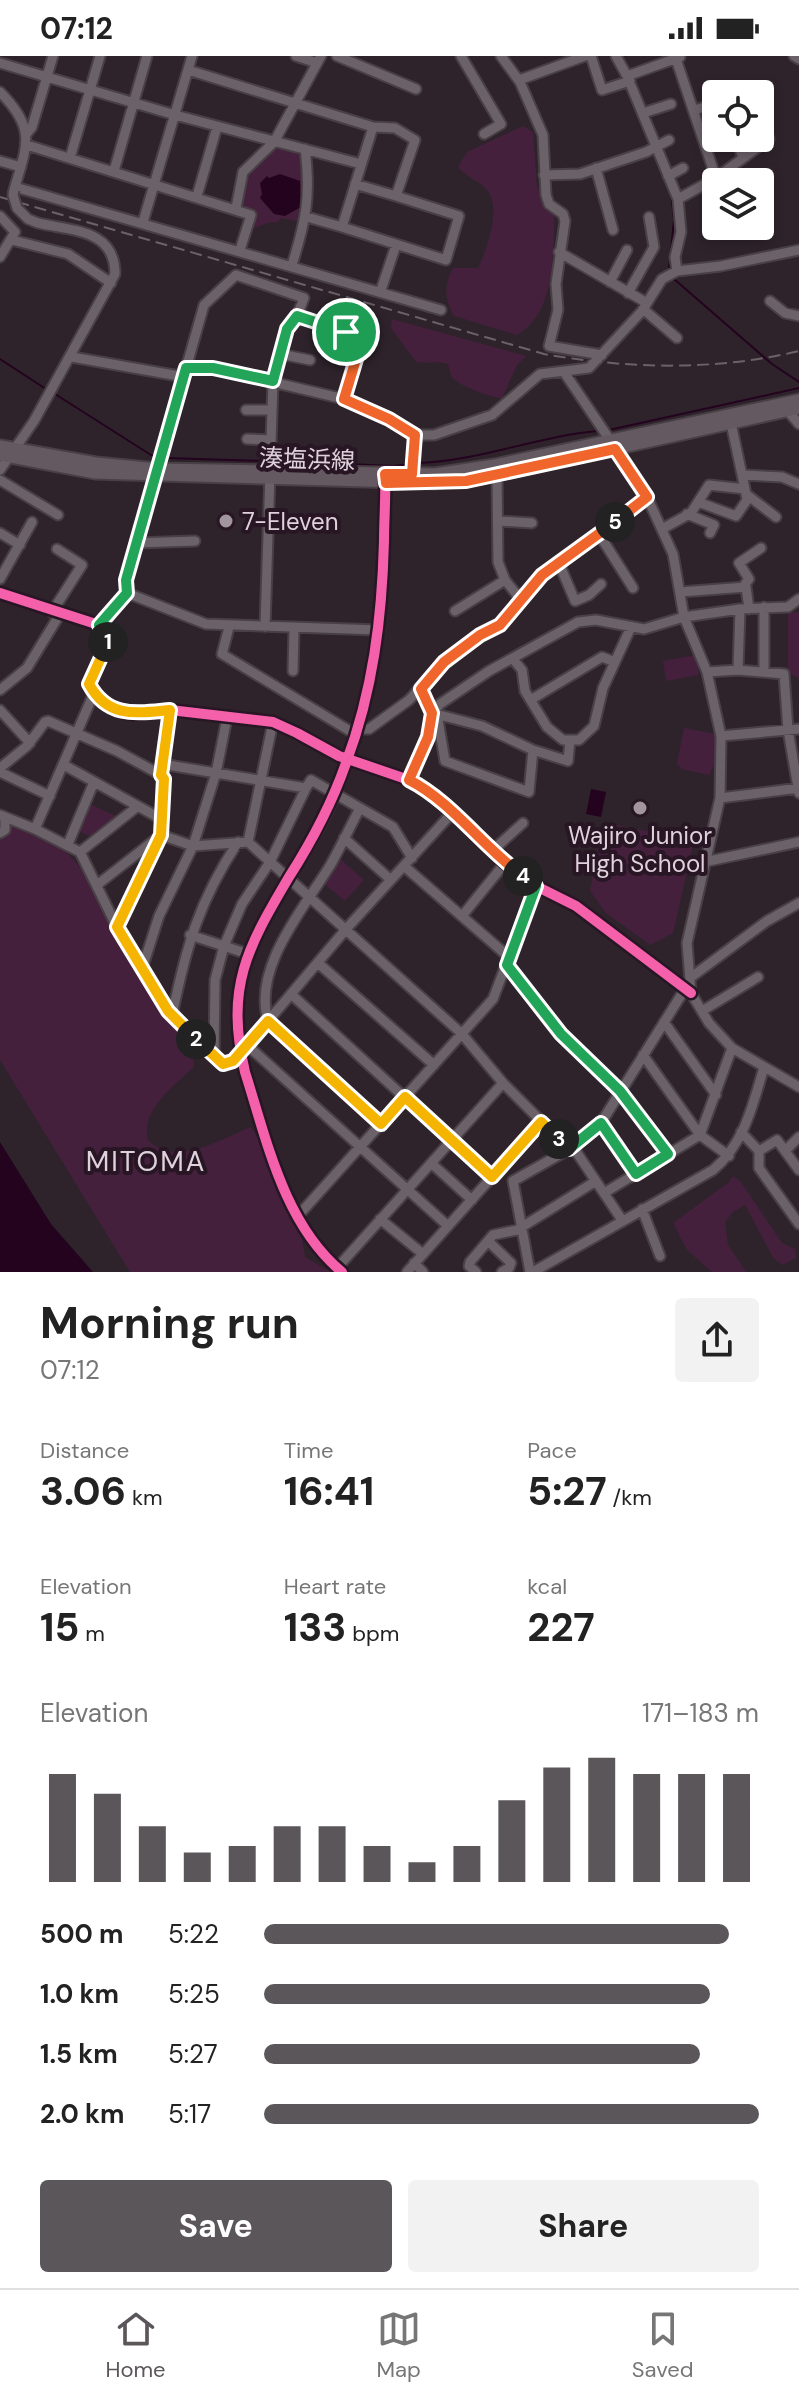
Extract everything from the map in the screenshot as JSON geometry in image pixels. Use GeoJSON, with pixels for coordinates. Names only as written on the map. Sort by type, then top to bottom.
{"type":"FeatureCollection","features":[{"type":"Feature","properties":{"kind":"main road","name":"湊塩浜線"},"geometry":{"type":"LineString","coordinates":[[0,446],[8,455],[156,472],[435,483],[497,475],[799,400]]}},
{"type":"Feature","properties":{"kind":"main road","name":"湊塩浜線"},"geometry":{"type":"LineString","coordinates":[[385,479],[480,468],[793,409]]}},
{"type":"Feature","properties":{"kind":"street"},"geometry":{"type":"LineString","coordinates":[[27,133],[32,127],[53,56]]}},
{"type":"Feature","properties":{"kind":"street"},"geometry":{"type":"LineString","coordinates":[[70,158],[100,56]]}},
{"type":"Feature","properties":{"kind":"street"},"geometry":{"type":"LineString","coordinates":[[114,171],[147,56]]}},
{"type":"Feature","properties":{"kind":"street"},"geometry":{"type":"LineString","coordinates":[[143,222],[192,56]]}},
{"type":"Feature","properties":{"kind":"street"},"geometry":{"type":"LineString","coordinates":[[236,208],[243,172],[274,142],[319,59],[296,56]]}},
{"type":"Feature","properties":{"kind":"street"},"geometry":{"type":"LineString","coordinates":[[337,56],[416,89]]}},
{"type":"Feature","properties":{"kind":"street"},"geometry":{"type":"LineString","coordinates":[[461,56],[501,124],[484,134]]}},
{"type":"Feature","properties":{"kind":"street"},"geometry":{"type":"LineString","coordinates":[[501,56],[519,80],[543,135],[544,187],[549,204],[563,214],[565,221],[556,284],[558,310],[549,346],[602,355]]}},
{"type":"Feature","properties":{"kind":"street"},"geometry":{"type":"LineString","coordinates":[[519,80],[556,61],[588,56],[602,90],[628,79],[657,60],[678,57],[713,168]]}},
{"type":"Feature","properties":{"kind":"street"},"geometry":{"type":"LineString","coordinates":[[616,56],[678,199],[681,232],[675,257],[677,271]]}},
{"type":"Feature","properties":{"kind":"street"},"geometry":{"type":"LineString","coordinates":[[0,59],[47,77],[175,115],[361,164]]}},
{"type":"Feature","properties":{"kind":"street"},"geometry":{"type":"LineString","coordinates":[[188,70],[373,127],[395,128],[415,140],[396,196]]}},
{"type":"Feature","properties":{"kind":"street"},"geometry":{"type":"LineString","coordinates":[[0,92],[27,133],[27,145],[13,195],[17,208],[28,219],[38,223],[103,240],[112,250],[115,261],[111,283],[72,357],[0,470]]}},
{"type":"Feature","properties":{"kind":"street"},"geometry":{"type":"LineString","coordinates":[[643,113],[671,104]]}},
{"type":"Feature","properties":{"kind":"street"},"geometry":{"type":"LineString","coordinates":[[694,110],[702,108]]}},
{"type":"Feature","properties":{"kind":"street"},"geometry":{"type":"LineString","coordinates":[[197,196],[217,127]]}},
{"type":"Feature","properties":{"kind":"street"},"geometry":{"type":"LineString","coordinates":[[342,227],[373,127]]}},
{"type":"Feature","properties":{"kind":"street"},"geometry":{"type":"LineString","coordinates":[[544,175],[580,174],[669,140]]}},
{"type":"Feature","properties":{"kind":"street"},"geometry":{"type":"LineString","coordinates":[[27,145],[251,215],[240,250]]}},
{"type":"Feature","properties":{"kind":"street"},"geometry":{"type":"LineString","coordinates":[[292,265],[307,217],[309,179],[305,149]]}},
{"type":"Feature","properties":{"kind":"street"},"geometry":{"type":"LineString","coordinates":[[741,152],[743,158]]}},
{"type":"Feature","properties":{"kind":"street"},"geometry":{"type":"LineString","coordinates":[[730,168],[751,152]]}},
{"type":"Feature","properties":{"kind":"street"},"geometry":{"type":"LineString","coordinates":[[0,161],[21,167]]}},
{"type":"Feature","properties":{"kind":"street"},"geometry":{"type":"LineString","coordinates":[[596,168],[613,230]]}},
{"type":"Feature","properties":{"kind":"street"},"geometry":{"type":"LineString","coordinates":[[668,176],[683,168]]}},
{"type":"Feature","properties":{"kind":"street"},"geometry":{"type":"LineString","coordinates":[[307,217],[446,260],[459,216],[355,184]]}},
{"type":"Feature","properties":{"kind":"street"},"geometry":{"type":"LineString","coordinates":[[678,199],[702,186]]}},
{"type":"Feature","properties":{"kind":"street"},"geometry":{"type":"LineString","coordinates":[[15,188],[381,290],[441,310]]}},
{"type":"Feature","properties":{"kind":"street"},"geometry":{"type":"LineString","coordinates":[[0,216],[15,232],[0,257]]}},
{"type":"Feature","properties":{"kind":"street"},"geometry":{"type":"LineString","coordinates":[[628,293],[654,247],[649,217]]}},
{"type":"Feature","properties":{"kind":"street"},"geometry":{"type":"LineString","coordinates":[[12,240],[68,254],[111,283]]}},
{"type":"Feature","properties":{"kind":"street"},"geometry":{"type":"LineString","coordinates":[[381,290],[396,245]]}},
{"type":"Feature","properties":{"kind":"street"},"geometry":{"type":"LineString","coordinates":[[610,282],[627,250]]}},
{"type":"Feature","properties":{"kind":"street"},"geometry":{"type":"LineString","coordinates":[[72,357],[179,376],[186,368],[213,368],[344,399],[389,419],[415,435],[434,435],[492,415],[540,374],[589,368],[645,306],[662,279],[677,271],[721,266],[799,250]]}},
{"type":"Feature","properties":{"kind":"street"},"geometry":{"type":"LineString","coordinates":[[559,252],[628,293],[677,338]]}},
{"type":"Feature","properties":{"kind":"street"},"geometry":{"type":"LineString","coordinates":[[99,625],[127,593],[126,580],[204,305],[236,275],[304,298],[297,316],[287,329],[273,381],[265,627]]}},
{"type":"Feature","properties":{"kind":"street"},"geometry":{"type":"LineString","coordinates":[[770,301],[785,313],[799,316]]}},
{"type":"Feature","properties":{"kind":"street"},"geometry":{"type":"LineString","coordinates":[[297,316],[346,332],[360,346],[344,399]]}},
{"type":"Feature","properties":{"kind":"street"},"geometry":{"type":"LineString","coordinates":[[280,354],[310,360]]}},
{"type":"Feature","properties":{"kind":"street"},"geometry":{"type":"LineString","coordinates":[[564,372],[647,497],[676,563],[684,617],[707,672],[721,736],[720,798],[687,943],[688,991],[664,1022],[601,1123],[571,1148],[513,1181],[532,1272],[713,1170],[729,1156],[749,1118],[764,1067]]}},
{"type":"Feature","properties":{"kind":"street"},"geometry":{"type":"LineString","coordinates":[[793,409],[799,424]]}},
{"type":"Feature","properties":{"kind":"street"},"geometry":{"type":"LineString","coordinates":[[246,410],[271,410]]}},
{"type":"Feature","properties":{"kind":"street"},"geometry":{"type":"LineString","coordinates":[[698,502],[736,516],[747,500],[731,423]]}},
{"type":"Feature","properties":{"kind":"street"},"geometry":{"type":"LineString","coordinates":[[412,474],[415,435]]}},
{"type":"Feature","properties":{"kind":"street"},"geometry":{"type":"LineString","coordinates":[[247,439],[271,440]]}},
{"type":"Feature","properties":{"kind":"street"},"geometry":{"type":"LineString","coordinates":[[497,475],[498,562],[505,580],[522,601]]}},
{"type":"Feature","properties":{"kind":"street"},"geometry":{"type":"LineString","coordinates":[[742,475],[782,477],[799,484]]}},
{"type":"Feature","properties":{"kind":"street"},"geometry":{"type":"LineString","coordinates":[[385,479],[379,630],[371,678],[356,732],[335,794],[289,879],[266,914],[248,954],[238,1008],[244,1049],[281,1179],[297,1217],[339,1270],[380,1219],[503,1083]]}},
{"type":"Feature","properties":{"kind":"street"},"geometry":{"type":"LineString","coordinates":[[0,480],[58,515]]}},
{"type":"Feature","properties":{"kind":"street"},"geometry":{"type":"LineString","coordinates":[[662,529],[687,514],[709,485],[745,491],[776,517]]}},
{"type":"Feature","properties":{"kind":"street"},"geometry":{"type":"LineString","coordinates":[[229,627],[222,654],[356,732],[369,729],[421,689],[444,662],[480,635],[500,625],[542,575],[558,561],[647,497]]}},
{"type":"Feature","properties":{"kind":"street"},"geometry":{"type":"LineString","coordinates":[[687,514],[714,525],[710,533]]}},
{"type":"Feature","properties":{"kind":"street"},"geometry":{"type":"LineString","coordinates":[[499,521],[532,523]]}},
{"type":"Feature","properties":{"kind":"street"},"geometry":{"type":"LineString","coordinates":[[0,579],[32,522]]}},
{"type":"Feature","properties":{"kind":"street"},"geometry":{"type":"LineString","coordinates":[[0,533],[20,545]]}},
{"type":"Feature","properties":{"kind":"street"},"geometry":{"type":"LineString","coordinates":[[599,534],[633,588]]}},
{"type":"Feature","properties":{"kind":"street"},"geometry":{"type":"LineString","coordinates":[[136,543],[195,541]]}},
{"type":"Feature","properties":{"kind":"street"},"geometry":{"type":"LineString","coordinates":[[680,592],[743,587],[749,579],[739,563],[761,548]]}},
{"type":"Feature","properties":{"kind":"street"},"geometry":{"type":"LineString","coordinates":[[0,690],[27,668],[82,565],[57,549]]}},
{"type":"Feature","properties":{"kind":"street"},"geometry":{"type":"LineString","coordinates":[[558,561],[575,601],[589,595],[601,584]]}},
{"type":"Feature","properties":{"kind":"street"},"geometry":{"type":"LineString","coordinates":[[455,611],[505,580]]}},
{"type":"Feature","properties":{"kind":"street"},"geometry":{"type":"LineString","coordinates":[[738,670],[745,609],[746,587],[743,587]]}},
{"type":"Feature","properties":{"kind":"street"},"geometry":{"type":"LineString","coordinates":[[0,593],[99,625],[108,641],[107,649],[89,684],[100,700],[122,712],[134,714],[170,710],[273,722],[348,759],[409,780],[433,794],[505,863],[536,886],[576,906],[688,991],[709,1023],[732,1048],[799,1087]]}},
{"type":"Feature","properties":{"kind":"street"},"geometry":{"type":"LineString","coordinates":[[127,593],[206,624],[379,630]]}},
{"type":"Feature","properties":{"kind":"street"},"geometry":{"type":"LineString","coordinates":[[409,780],[435,714],[463,687],[561,630],[587,619],[644,629],[684,617],[788,607],[799,599]]}},
{"type":"Feature","properties":{"kind":"street"},"geometry":{"type":"LineString","coordinates":[[764,607],[764,672]]}},
{"type":"Feature","properties":{"kind":"street"},"geometry":{"type":"LineString","coordinates":[[513,659],[522,670],[525,691],[547,727],[563,740],[579,740],[594,726],[603,688],[631,627]]}},
{"type":"Feature","properties":{"kind":"street"},"geometry":{"type":"LineString","coordinates":[[293,671],[294,629]]}},
{"type":"Feature","properties":{"kind":"street"},"geometry":{"type":"LineString","coordinates":[[532,699],[602,657],[615,662]]}},
{"type":"Feature","properties":{"kind":"street"},"geometry":{"type":"LineString","coordinates":[[707,672],[738,670],[784,674],[794,730],[799,790],[720,798]]}},
{"type":"Feature","properties":{"kind":"street"},"geometry":{"type":"LineString","coordinates":[[421,689],[435,714],[445,761],[529,792],[533,750]]}},
{"type":"Feature","properties":{"kind":"street"},"geometry":{"type":"LineString","coordinates":[[35,829],[94,693]]}},
{"type":"Feature","properties":{"kind":"street"},"geometry":{"type":"LineString","coordinates":[[0,710],[30,743]]}},
{"type":"Feature","properties":{"kind":"street"},"geometry":{"type":"LineString","coordinates":[[161,775],[170,710]]}},
{"type":"Feature","properties":{"kind":"street"},"geometry":{"type":"LineString","coordinates":[[435,714],[482,726],[533,750],[568,761],[570,740]]}},
{"type":"Feature","properties":{"kind":"street"},"geometry":{"type":"LineString","coordinates":[[142,969],[159,916],[193,846],[216,773],[227,718]]}},
{"type":"Feature","properties":{"kind":"street"},"geometry":{"type":"LineString","coordinates":[[50,796],[0,770],[30,743],[48,721],[78,732],[164,779],[161,835],[117,927]]}},
{"type":"Feature","properties":{"kind":"street"},"geometry":{"type":"LineString","coordinates":[[172,1016],[190,935],[204,899],[243,842],[261,780],[273,722]]}},
{"type":"Feature","properties":{"kind":"street"},"geometry":{"type":"LineString","coordinates":[[721,736],[794,730]]}},
{"type":"Feature","properties":{"kind":"street"},"geometry":{"type":"LineString","coordinates":[[162,764],[306,788]]}},
{"type":"Feature","properties":{"kind":"street"},"geometry":{"type":"LineString","coordinates":[[64,765],[163,820]]}},
{"type":"Feature","properties":{"kind":"street"},"geometry":{"type":"LineString","coordinates":[[214,1056],[215,980],[224,946],[242,904],[270,862],[311,780],[393,827],[412,858]]}},
{"type":"Feature","properties":{"kind":"street"},"geometry":{"type":"LineString","coordinates":[[68,844],[94,782]]}},
{"type":"Feature","properties":{"kind":"street"},"geometry":{"type":"LineString","coordinates":[[80,852],[138,806]]}},
{"type":"Feature","properties":{"kind":"street"},"geometry":{"type":"LineString","coordinates":[[360,808],[279,945],[264,1010],[268,1021],[381,1124]]}},
{"type":"Feature","properties":{"kind":"street"},"geometry":{"type":"LineString","coordinates":[[3,816],[80,852],[117,927],[172,1016],[223,1064],[233,1061],[244,1049],[347,928],[452,813]]}},
{"type":"Feature","properties":{"kind":"street"},"geometry":{"type":"LineString","coordinates":[[0,833],[5,830],[3,816]]}},
{"type":"Feature","properties":{"kind":"street"},"geometry":{"type":"LineString","coordinates":[[492,851],[523,823]]}},
{"type":"Feature","properties":{"kind":"street"},"geometry":{"type":"LineString","coordinates":[[161,835],[193,846],[243,842],[270,862],[461,1033],[503,1083],[571,1148],[622,1220]]}},
{"type":"Feature","properties":{"kind":"street"},"geometry":{"type":"LineString","coordinates":[[97,885],[161,835]]}},
{"type":"Feature","properties":{"kind":"street"},"geometry":{"type":"LineString","coordinates":[[344,838],[391,880]]}},
{"type":"Feature","properties":{"kind":"street"},"geometry":{"type":"LineString","coordinates":[[704,862],[799,842]]}},
{"type":"Feature","properties":{"kind":"street"},"geometry":{"type":"LineString","coordinates":[[462,916],[505,863]]}},
{"type":"Feature","properties":{"kind":"street"},"geometry":{"type":"LineString","coordinates":[[404,866],[509,962],[561,1034],[620,1091],[668,1154]]}},
{"type":"Feature","properties":{"kind":"street"},"geometry":{"type":"LineString","coordinates":[[297,1217],[493,999],[536,886]]}},
{"type":"Feature","properties":{"kind":"street"},"geometry":{"type":"LineString","coordinates":[[690,978],[767,921],[799,903]]}},
{"type":"Feature","properties":{"kind":"street"},"geometry":{"type":"LineString","coordinates":[[190,935],[248,954]]}},
{"type":"Feature","properties":{"kind":"street"},"geometry":{"type":"LineString","coordinates":[[318,963],[434,1065]]}},
{"type":"Feature","properties":{"kind":"street"},"geometry":{"type":"LineString","coordinates":[[702,1011],[758,977]]}},
{"type":"Feature","properties":{"kind":"street"},"geometry":{"type":"LineString","coordinates":[[291,994],[492,1177]]}},
{"type":"Feature","properties":{"kind":"street"},"geometry":{"type":"LineString","coordinates":[[664,1022],[716,1095]]}},
{"type":"Feature","properties":{"kind":"street"},"geometry":{"type":"LineString","coordinates":[[604,1193],[700,1135],[732,1048]]}},
{"type":"Feature","properties":{"kind":"street"},"geometry":{"type":"LineString","coordinates":[[244,1049],[448,1226]]}},
{"type":"Feature","properties":{"kind":"street"},"geometry":{"type":"LineString","coordinates":[[643,1055],[700,1135],[729,1156]]}},
{"type":"Feature","properties":{"kind":"street"},"geometry":{"type":"LineString","coordinates":[[407,1272],[541,1122]]}},
{"type":"Feature","properties":{"kind":"street"},"geometry":{"type":"LineString","coordinates":[[601,1123],[636,1174]]}},
{"type":"Feature","properties":{"kind":"street"},"geometry":{"type":"LineString","coordinates":[[741,1132],[759,1151],[759,1168],[799,1224]]}},
{"type":"Feature","properties":{"kind":"street"},"geometry":{"type":"LineString","coordinates":[[785,1151],[799,1137]]}},
{"type":"Feature","properties":{"kind":"street"},"geometry":{"type":"LineString","coordinates":[[759,1151],[777,1140],[799,1170]]}},
{"type":"Feature","properties":{"kind":"street"},"geometry":{"type":"LineString","coordinates":[[431,1163],[472,1200]]}},
{"type":"Feature","properties":{"kind":"street"},"geometry":{"type":"LineString","coordinates":[[476,1272],[469,1266],[470,1262],[493,1235],[523,1227],[596,1181]]}},
{"type":"Feature","properties":{"kind":"street"},"geometry":{"type":"LineString","coordinates":[[642,1209],[660,1256]]}},
{"type":"Feature","properties":{"kind":"street"},"geometry":{"type":"LineString","coordinates":[[380,1219],[423,1254]]}},
{"type":"Feature","properties":{"kind":"street"},"geometry":{"type":"LineString","coordinates":[[488,1241],[511,1263],[502,1272]]}},
{"type":"Feature","properties":{"kind":"street"},"geometry":{"type":"LineString","coordinates":[[414,1263],[423,1272]]}},
{"type":"Feature","properties":{"kind":"shaded area"},"geometry":{"type":"Polygon","coordinates":[[[523,126],[533,132],[537,187],[555,212],[546,297],[530,325],[517,335],[454,316],[446,292],[453,268],[478,268],[489,240],[493,218],[487,190],[458,167],[467,152],[523,126]]]}},
{"type":"Feature","properties":{"kind":"shaded area"},"geometry":{"type":"Polygon","coordinates":[[[275,145],[301,152],[306,183],[300,222],[281,218],[278,222],[253,229],[240,207],[242,196],[251,173],[275,145]]]}},
{"type":"Feature","properties":{"kind":"shaded area"},"geometry":{"type":"Polygon","coordinates":[[[280,174],[300,181],[301,207],[285,216],[274,214],[260,198],[260,183],[267,176],[280,174]]]}},
{"type":"Feature","properties":{"kind":"shaded area"},"geometry":{"type":"Polygon","coordinates":[[[392,319],[526,356],[517,365],[502,398],[491,396],[455,380],[448,364],[416,362],[391,328],[392,319]]]}},
{"type":"Feature","properties":{"kind":"shaded area"},"geometry":{"type":"Polygon","coordinates":[[[799,612],[799,678],[788,673],[788,613],[799,612]]]}},
{"type":"Feature","properties":{"kind":"shaded area"},"geometry":{"type":"Polygon","coordinates":[[[696,655],[699,675],[666,681],[663,661],[696,655]]]}},
{"type":"Feature","properties":{"kind":"shaded area"},"geometry":{"type":"Polygon","coordinates":[[[684,728],[716,734],[714,765],[709,775],[681,769],[677,763],[684,728]]]}},
{"type":"Feature","properties":{"kind":"shaded area"},"geometry":{"type":"Polygon","coordinates":[[[591,789],[606,792],[601,817],[586,814],[591,789]]]}},
{"type":"Feature","properties":{"kind":"shaded area"},"geometry":{"type":"Polygon","coordinates":[[[90,804],[118,817],[92,837],[78,831],[90,804]]]}},
{"type":"Feature","properties":{"kind":"shaded area"},"geometry":{"type":"Polygon","coordinates":[[[0,821],[62,847],[87,875],[115,936],[192,1051],[194,1067],[154,1108],[149,1118],[148,1140],[159,1148],[185,1151],[212,1144],[251,1127],[261,1143],[281,1200],[302,1240],[305,1257],[331,1272],[130,1272],[0,1060],[0,821]]]}},
{"type":"Feature","properties":{"kind":"shaded area"},"geometry":{"type":"Polygon","coordinates":[[[612,824],[694,841],[673,933],[650,945],[606,913],[590,891],[600,834],[612,824]]]}},
{"type":"Feature","properties":{"kind":"shaded area"},"geometry":{"type":"Polygon","coordinates":[[[338,857],[364,880],[345,901],[322,882],[338,857]]]}},
{"type":"Feature","properties":{"kind":"shaded area"},"geometry":{"type":"Polygon","coordinates":[[[0,1142],[51,1224],[93,1272],[0,1272],[0,1142]]]}},
{"type":"Feature","properties":{"kind":"shaded area"},"geometry":{"type":"Polygon","coordinates":[[[733,1176],[741,1182],[782,1243],[795,1249],[796,1258],[783,1265],[774,1259],[745,1205],[733,1212],[725,1222],[728,1245],[746,1272],[712,1272],[687,1250],[673,1223],[733,1176]]]}},
{"type":"Feature","properties":{"kind":"waterway"},"geometry":{"type":"LineString","coordinates":[[610,56],[624,79]]}},
{"type":"Feature","properties":{"kind":"waterway"},"geometry":{"type":"LineString","coordinates":[[632,100],[651,146]]}},
{"type":"Feature","properties":{"kind":"waterway"},"geometry":{"type":"LineString","coordinates":[[653,152],[659,164]]}},
{"type":"Feature","properties":{"kind":"waterway"},"geometry":{"type":"LineString","coordinates":[[669,269],[674,220],[671,192]]}},
{"type":"Feature","properties":{"kind":"waterway"},"geometry":{"type":"LineString","coordinates":[[674,279],[772,364],[799,382]]}},
{"type":"Feature","properties":{"kind":"waterway"},"geometry":{"type":"LineString","coordinates":[[0,359],[46,389]]}},
{"type":"Feature","properties":{"kind":"waterway"},"geometry":{"type":"LineString","coordinates":[[609,430],[799,388]]}},
{"type":"Feature","properties":{"kind":"waterway"},"geometry":{"type":"LineString","coordinates":[[55,394],[151,455],[159,457]]}},
{"type":"Feature","properties":{"kind":"waterway"},"geometry":{"type":"LineString","coordinates":[[416,463],[462,458],[598,431]]}},
{"type":"Feature","properties":{"kind":"waterway"},"geometry":{"type":"LineString","coordinates":[[165,458],[267,461]]}},
{"type":"Feature","properties":{"kind":"waterway"},"geometry":{"type":"LineString","coordinates":[[273,461],[410,464]]}},
{"type":"Feature","properties":{"kind":"railway"},"geometry":{"type":"LineString","coordinates":[[0,197],[544,354],[608,363],[672,366],[736,362],[799,351]]}},
{"type":"Feature","properties":{"kind":"cycle path"},"geometry":{"type":"LineString","coordinates":[[342,1272],[305,1230],[270,1153],[239,1042],[239,992],[251,947],[328,807],[363,709],[381,598],[385,474]]}},
{"type":"Feature","properties":{"kind":"cycle path"},"geometry":{"type":"LineString","coordinates":[[0,593],[99,625],[108,641],[107,649],[89,684],[100,700],[122,712],[134,714],[170,710],[273,722],[339,756],[409,780],[433,794],[505,863],[536,886],[576,906],[691,993]]}},
{"type":"Feature","properties":{"kind":"place","name":"7-Eleven"},"geometry":{"type":"Point","coordinates":[226,521]}},
{"type":"Feature","properties":{"kind":"place","name":"Wajiro Junior High School"},"geometry":{"type":"Point","coordinates":[640,808]}},
{"type":"Feature","properties":{"kind":"district","name":"MITOMA"},"geometry":{"type":"Point","coordinates":[146,1161]}},
{"type":"Feature","properties":{"kind":"route"},"geometry":{"type":"LineString","coordinates":[[297,316],[346,332],[360,346],[344,399],[389,419],[415,435],[412,474],[385,474],[386,483],[466,481],[615,449],[647,497],[558,561],[542,575],[500,625],[480,635],[444,662],[421,689],[432,713],[428,737],[409,780],[433,794],[505,863],[536,886],[507,965],[561,1034],[620,1091],[668,1154],[636,1174],[601,1123],[569,1149],[541,1122],[492,1177],[405,1097],[381,1124],[268,1021],[233,1061],[223,1064],[168,1011],[117,927],[161,835],[164,779],[161,775],[170,710],[134,714],[122,712],[100,700],[89,684],[107,649],[108,641],[99,625],[127,593],[126,580],[186,368],[213,368],[273,381],[287,329],[297,316]]}}]}
